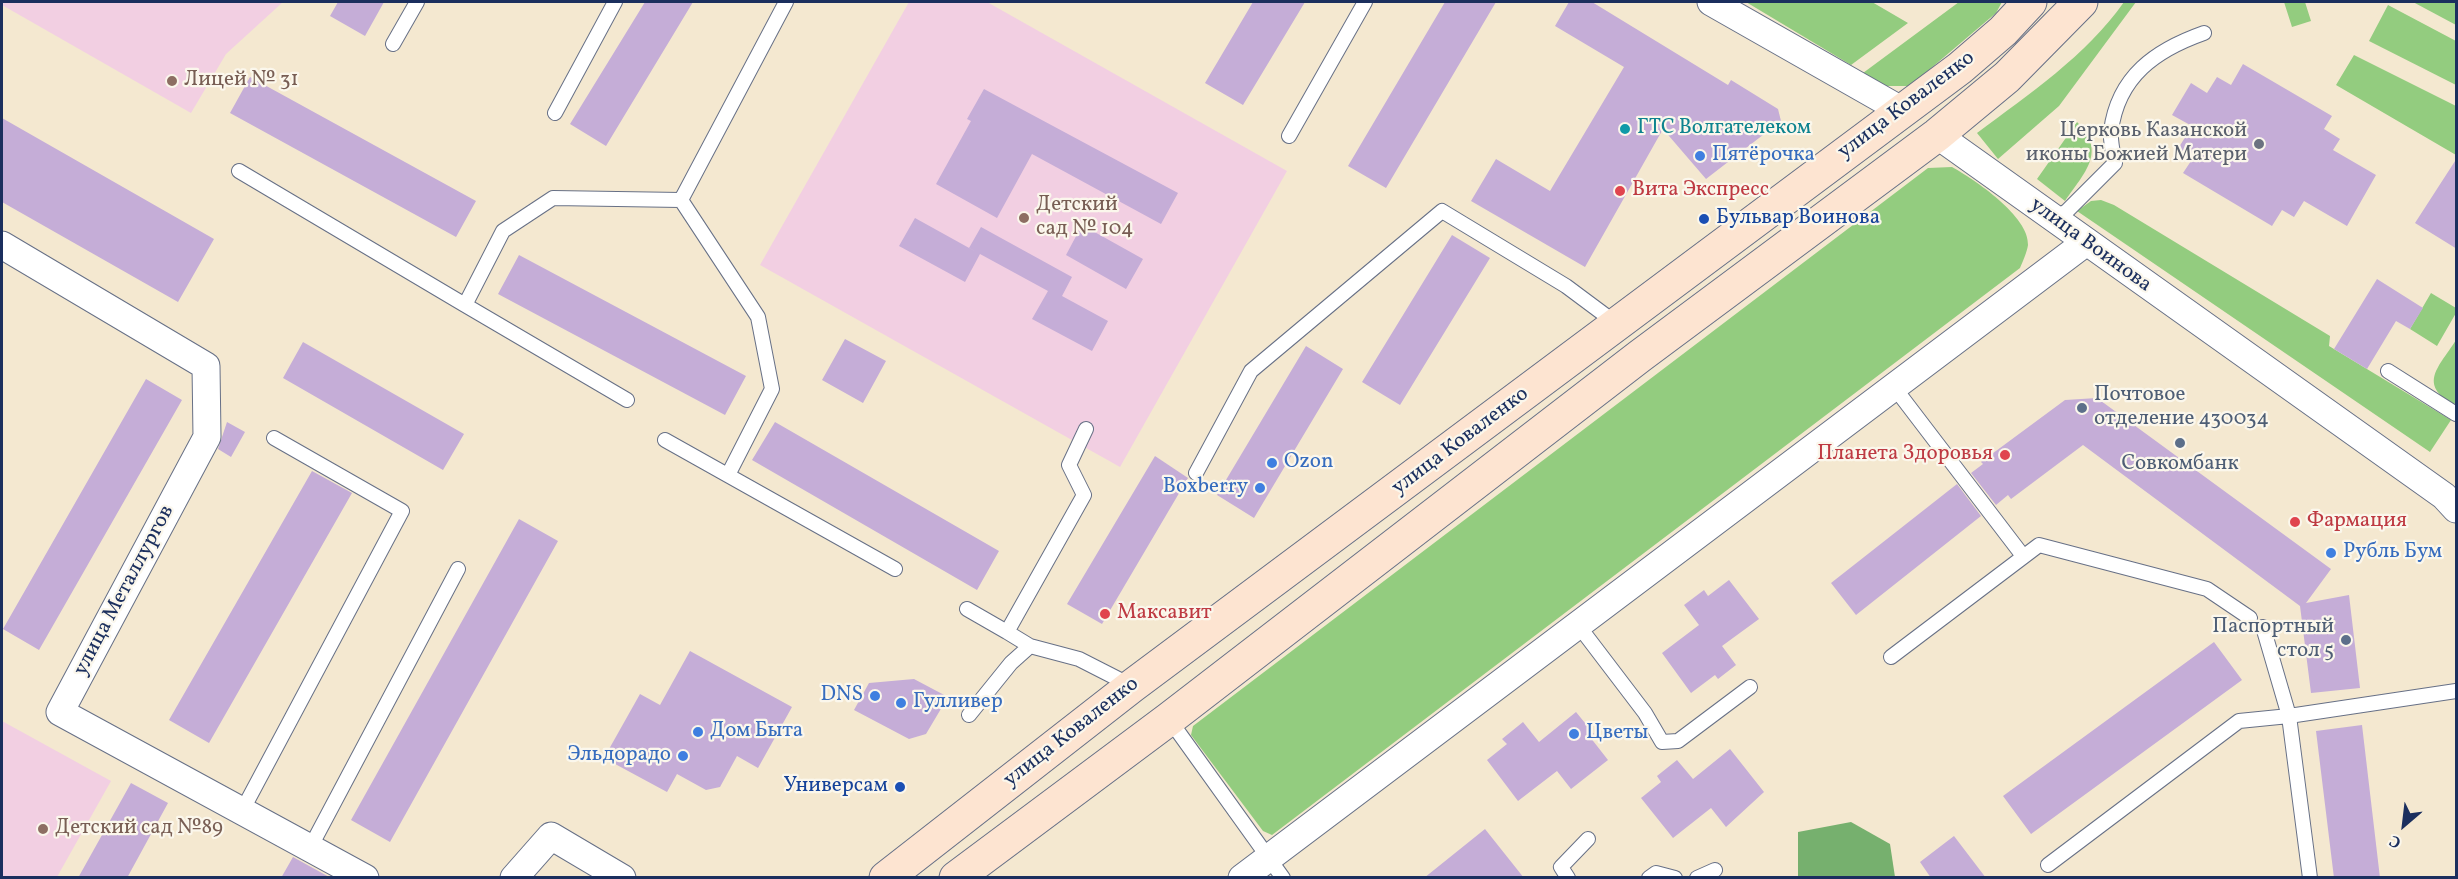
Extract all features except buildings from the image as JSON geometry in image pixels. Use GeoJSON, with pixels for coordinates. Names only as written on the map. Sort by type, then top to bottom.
{"type":"FeatureCollection","features":[{"type":"Feature","properties":{"kind":"main road","name":"улица Коваленко"},"geometry":{"type":"LineString","coordinates":[[886,878],[1132,686],[1960,68],[2003,32],[2030,2]]}},
{"type":"Feature","properties":{"kind":"main road","name":"улица Коваленко"},"geometry":{"type":"LineString","coordinates":[[956,878],[1169,719],[1640,356],[1937,135],[2007,77],[2067,6]]}},
{"type":"Feature","properties":{"kind":"main road","name":"улица Воинова"},"geometry":{"type":"LineString","coordinates":[[1901,110],[1937,135]]}},
{"type":"Feature","properties":{"kind":"main road"},"geometry":{"type":"LineString","coordinates":[[1618,325],[1640,356]]}},
{"type":"Feature","properties":{"kind":"main road"},"geometry":{"type":"LineString","coordinates":[[1132,686],[1169,719]]}},
{"type":"Feature","properties":{"kind":"street","name":"улица Воинова"},"geometry":{"type":"LineString","coordinates":[[1711,2],[1901,110]]}},
{"type":"Feature","properties":{"kind":"street","name":"улица Воинова"},"geometry":{"type":"LineString","coordinates":[[1937,135],[2085,243],[2444,496],[2457,509]]}},
{"type":"Feature","properties":{"kind":"street"},"geometry":{"type":"LineString","coordinates":[[1242,878],[1276,867],[1578,624],[2085,243]]}},
{"type":"Feature","properties":{"kind":"street","name":"улица Металлургов"},"geometry":{"type":"LineString","coordinates":[[2,245],[206,366],[207,437],[60,712],[365,878]]}},
{"type":"Feature","properties":{"kind":"street"},"geometry":{"type":"LineString","coordinates":[[514,878],[551,836],[622,878]]}},
{"type":"Feature","properties":{"kind":"lane"},"geometry":{"type":"LineString","coordinates":[[393,44],[417,2]]}},
{"type":"Feature","properties":{"kind":"lane"},"geometry":{"type":"LineString","coordinates":[[555,113],[615,2]]}},
{"type":"Feature","properties":{"kind":"lane"},"geometry":{"type":"LineString","coordinates":[[681,200],[786,2]]}},
{"type":"Feature","properties":{"kind":"lane"},"geometry":{"type":"LineString","coordinates":[[1289,136],[1365,2]]}},
{"type":"Feature","properties":{"kind":"lane"},"geometry":{"type":"LineString","coordinates":[[2053,219],[2067,211],[2115,163],[2110,133],[2117,105],[2144,63],[2171,45],[2204,33]]}},
{"type":"Feature","properties":{"kind":"lane"},"geometry":{"type":"LineString","coordinates":[[239,171],[627,400]]}},
{"type":"Feature","properties":{"kind":"lane"},"geometry":{"type":"LineString","coordinates":[[465,305],[503,231],[553,198],[681,200]]}},
{"type":"Feature","properties":{"kind":"lane"},"geometry":{"type":"LineString","coordinates":[[681,200],[758,317],[772,389],[728,476]]}},
{"type":"Feature","properties":{"kind":"lane"},"geometry":{"type":"LineString","coordinates":[[1196,473],[1251,371],[1442,211],[1566,286],[1618,325]]}},
{"type":"Feature","properties":{"kind":"lane"},"geometry":{"type":"LineString","coordinates":[[2388,371],[2457,414]]}},
{"type":"Feature","properties":{"kind":"lane"},"geometry":{"type":"LineString","coordinates":[[1894,387],[2023,556]]}},
{"type":"Feature","properties":{"kind":"lane"},"geometry":{"type":"LineString","coordinates":[[1008,632],[1084,495],[1069,465],[1086,429]]}},
{"type":"Feature","properties":{"kind":"lane"},"geometry":{"type":"LineString","coordinates":[[242,811],[402,511],[274,438]]}},
{"type":"Feature","properties":{"kind":"lane"},"geometry":{"type":"LineString","coordinates":[[664,440],[895,569]]}},
{"type":"Feature","properties":{"kind":"lane"},"geometry":{"type":"LineString","coordinates":[[1891,657],[2039,544],[2207,589],[2250,618]]}},
{"type":"Feature","properties":{"kind":"lane"},"geometry":{"type":"LineString","coordinates":[[310,848],[458,569]]}},
{"type":"Feature","properties":{"kind":"lane"},"geometry":{"type":"LineString","coordinates":[[967,609],[1030,646],[1079,659],[1132,686]]}},
{"type":"Feature","properties":{"kind":"lane"},"geometry":{"type":"LineString","coordinates":[[1578,624],[1645,712],[1662,742],[1678,741],[1750,687]]}},
{"type":"Feature","properties":{"kind":"lane"},"geometry":{"type":"LineString","coordinates":[[2263,627],[2289,716],[2310,878]]}},
{"type":"Feature","properties":{"kind":"lane"},"geometry":{"type":"LineString","coordinates":[[969,715],[1011,663],[1030,646]]}},
{"type":"Feature","properties":{"kind":"lane"},"geometry":{"type":"LineString","coordinates":[[2048,865],[2239,721],[2289,716],[2457,691]]}},
{"type":"Feature","properties":{"kind":"lane"},"geometry":{"type":"LineString","coordinates":[[1169,719],[1276,867]]}},
{"type":"Feature","properties":{"kind":"lane"},"geometry":{"type":"LineString","coordinates":[[1568,878],[1561,867],[1588,839]]}},
{"type":"Feature","properties":{"kind":"lane"},"geometry":{"type":"LineString","coordinates":[[1697,878],[1715,870]]}},
{"type":"Feature","properties":{"kind":"lane"},"geometry":{"type":"LineString","coordinates":[[1649,878],[1656,873],[1675,878]]}},
{"type":"Feature","properties":{"kind":"shaded area","name":"Лицей № 31"},"geometry":{"type":"Polygon","coordinates":[[[2,2],[283,2],[226,54],[191,113],[2,5],[2,2]]]}},
{"type":"Feature","properties":{"kind":"shaded area","name":"Детский сад № 104"},"geometry":{"type":"Polygon","coordinates":[[[909,2],[987,2],[1287,171],[1120,467],[760,265],[909,2]]]}},
{"type":"Feature","properties":{"kind":"shaded area","name":"Детский сад №89"},"geometry":{"type":"Polygon","coordinates":[[[2,721],[111,781],[57,877],[2,877],[2,721]]]}},
{"type":"Feature","properties":{"kind":"green space"},"geometry":{"type":"Polygon","coordinates":[[[1746,2],[1872,2],[1908,23],[1851,65],[1746,2]]]}},
{"type":"Feature","properties":{"kind":"green space"},"geometry":{"type":"Polygon","coordinates":[[[1959,2],[2002,2],[1996,13],[1910,86],[1885,86],[1863,73],[1959,2]]]}},
{"type":"Feature","properties":{"kind":"green space"},"geometry":{"type":"Polygon","coordinates":[[[2124,2],[2136,2],[2059,106],[1998,159],[1977,133],[2074,57],[2109,22],[2124,2]]]}},
{"type":"Feature","properties":{"kind":"green space"},"geometry":{"type":"Polygon","coordinates":[[[2284,2],[2305,2],[2311,21],[2292,27],[2284,2]]]}},
{"type":"Feature","properties":{"kind":"green space"},"geometry":{"type":"Polygon","coordinates":[[[2413,2],[2456,2],[2456,25],[2413,2]]]}},
{"type":"Feature","properties":{"kind":"green space"},"geometry":{"type":"Polygon","coordinates":[[[2388,5],[2456,41],[2456,85],[2369,41],[2388,5]]]}},
{"type":"Feature","properties":{"kind":"green space"},"geometry":{"type":"Polygon","coordinates":[[[2354,55],[2456,106],[2456,155],[2336,85],[2354,55]]]}},
{"type":"Feature","properties":{"kind":"green space"},"geometry":{"type":"Polygon","coordinates":[[[2077,122],[2091,143],[2092,153],[2085,171],[2065,201],[2037,179],[2077,122]]]}},
{"type":"Feature","properties":{"kind":"green space"},"geometry":{"type":"Polygon","coordinates":[[[1952,167],[1999,200],[2020,223],[2026,234],[2028,245],[2020,268],[1272,835],[1263,831],[1191,735],[1193,726],[1928,168],[1952,167]]]}},
{"type":"Feature","properties":{"kind":"green space"},"geometry":{"type":"Polygon","coordinates":[[[2101,200],[2114,205],[2330,336],[2329,346],[2451,420],[2430,452],[2077,211],[2091,201],[2101,200]]]}},
{"type":"Feature","properties":{"kind":"green space"},"geometry":{"type":"Polygon","coordinates":[[[2431,293],[2456,308],[2456,313],[2437,346],[2410,329],[2431,293]]]}},
{"type":"Feature","properties":{"kind":"green space"},"geometry":{"type":"Polygon","coordinates":[[[2456,340],[2456,401],[2454,405],[2436,390],[2434,382],[2438,367],[2456,340]]]}},
{"type":"Feature","properties":{"kind":"green space"},"geometry":{"type":"Polygon","coordinates":[[[1851,822],[1890,844],[1895,877],[1798,877],[1798,832],[1851,822]]]}},
{"type":"Feature","properties":{"kind":"place","name":"Лицей № 31"},"geometry":{"type":"Point","coordinates":[172,81]}},
{"type":"Feature","properties":{"kind":"place","name":"ГТС Волгателеком"},"geometry":{"type":"Point","coordinates":[1625,129]}},
{"type":"Feature","properties":{"kind":"place","name":"Церковь Казанской иконы Божией Матери"},"geometry":{"type":"Point","coordinates":[2259,144]}},
{"type":"Feature","properties":{"kind":"place","name":"Пятёрочка"},"geometry":{"type":"Point","coordinates":[1700,156]}},
{"type":"Feature","properties":{"kind":"place","name":"Вита Экспресс"},"geometry":{"type":"Point","coordinates":[1620,191]}},
{"type":"Feature","properties":{"kind":"place","name":"Детский сад № 104"},"geometry":{"type":"Point","coordinates":[1024,218]}},
{"type":"Feature","properties":{"kind":"place","name":"Бульвар Воинова"},"geometry":{"type":"Point","coordinates":[1704,219]}},
{"type":"Feature","properties":{"kind":"place","name":"Почтовое отделение 430034"},"geometry":{"type":"Point","coordinates":[2082,408]}},
{"type":"Feature","properties":{"kind":"place","name":"Совкомбанк"},"geometry":{"type":"Point","coordinates":[2180,443]}},
{"type":"Feature","properties":{"kind":"place","name":"Планета Здоровья"},"geometry":{"type":"Point","coordinates":[2005,455]}},
{"type":"Feature","properties":{"kind":"place","name":"Ozon"},"geometry":{"type":"Point","coordinates":[1272,463]}},
{"type":"Feature","properties":{"kind":"place","name":"Boxberry"},"geometry":{"type":"Point","coordinates":[1260,488]}},
{"type":"Feature","properties":{"kind":"place","name":"Фармация"},"geometry":{"type":"Point","coordinates":[2295,522]}},
{"type":"Feature","properties":{"kind":"place","name":"Рубль Бум"},"geometry":{"type":"Point","coordinates":[2331,553]}},
{"type":"Feature","properties":{"kind":"place","name":"Максавит"},"geometry":{"type":"Point","coordinates":[1105,614]}},
{"type":"Feature","properties":{"kind":"place","name":"Паспортный стол 5"},"geometry":{"type":"Point","coordinates":[2346,640]}},
{"type":"Feature","properties":{"kind":"place","name":"DNS"},"geometry":{"type":"Point","coordinates":[875,696]}},
{"type":"Feature","properties":{"kind":"place","name":"Гулливер"},"geometry":{"type":"Point","coordinates":[901,703]}},
{"type":"Feature","properties":{"kind":"place","name":"Дом Быта"},"geometry":{"type":"Point","coordinates":[698,732]}},
{"type":"Feature","properties":{"kind":"place","name":"Цветы"},"geometry":{"type":"Point","coordinates":[1574,734]}},
{"type":"Feature","properties":{"kind":"place","name":"Эльдорадо"},"geometry":{"type":"Point","coordinates":[683,756]}},
{"type":"Feature","properties":{"kind":"place","name":"Универсам"},"geometry":{"type":"Point","coordinates":[900,787]}},
{"type":"Feature","properties":{"kind":"place","name":"Детский сад №89"},"geometry":{"type":"Point","coordinates":[43,829]}}]}
